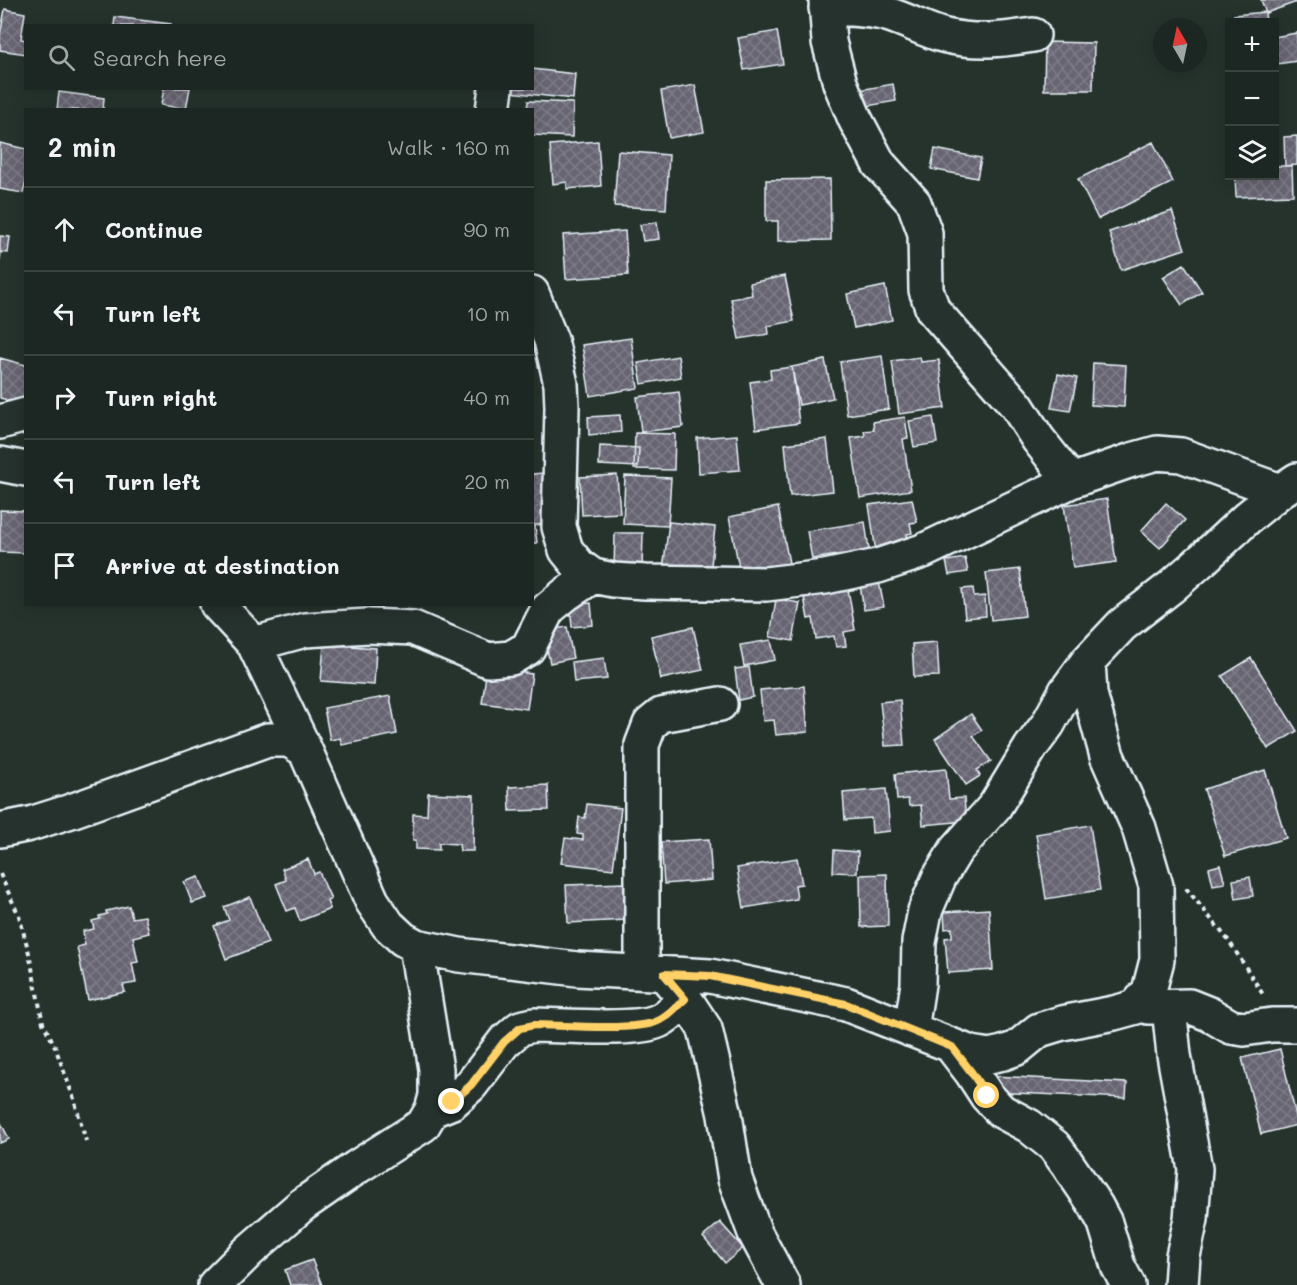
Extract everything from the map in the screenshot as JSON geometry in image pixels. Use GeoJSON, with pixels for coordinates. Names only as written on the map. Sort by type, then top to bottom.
{"type":"FeatureCollection","features":[{"type":"Feature","properties":{"kind":"street"},"geometry":{"type":"LineString","coordinates":[[1034,35],[996,41],[945,36],[888,15],[826,4],[829,42],[840,83],[855,118],[879,164],[915,203],[925,233],[926,290],[933,310],[1017,406],[1038,439],[1071,481]]}},
{"type":"Feature","properties":{"kind":"street"},"geometry":{"type":"LineString","coordinates":[[493,108],[496,90]]}},
{"type":"Feature","properties":{"kind":"street"},"geometry":{"type":"LineString","coordinates":[[534,298],[551,340],[561,384],[559,527],[566,550],[579,566],[593,576],[646,582],[766,584],[825,577],[878,566],[923,551],[1071,481],[1158,453],[1181,455],[1288,485]]}},
{"type":"Feature","properties":{"kind":"street"},"geometry":{"type":"LineString","coordinates":[[0,422],[24,416]]}},
{"type":"Feature","properties":{"kind":"street"},"geometry":{"type":"LineString","coordinates":[[0,464],[24,469]]}},
{"type":"Feature","properties":{"kind":"street"},"geometry":{"type":"LineString","coordinates":[[911,1030],[918,984],[919,942],[925,911],[939,878],[956,850],[995,806],[1088,661],[1122,625],[1171,587],[1247,518],[1288,485]]}},
{"type":"Feature","properties":{"kind":"street"},"geometry":{"type":"LineString","coordinates":[[255,644],[305,630],[368,626],[412,628],[488,660],[511,658],[528,648],[548,609],[593,576]]}},
{"type":"Feature","properties":{"kind":"street"},"geometry":{"type":"LineString","coordinates":[[219,606],[255,644],[372,902],[388,925],[403,939],[416,946],[459,955],[566,968],[710,976],[846,1004],[952,1047],[989,1056],[1017,1047],[1039,1030],[1050,1026],[1136,1007],[1189,1006],[1231,1027],[1244,1029],[1290,1025]]}},
{"type":"Feature","properties":{"kind":"street"},"geometry":{"type":"LineString","coordinates":[[1088,661],[1089,694],[1107,756],[1139,828],[1156,886],[1157,960],[1149,991],[1136,1007]]}},
{"type":"Feature","properties":{"kind":"street"},"geometry":{"type":"LineString","coordinates":[[720,704],[661,715],[650,724],[642,745],[653,973],[685,999],[705,1029],[725,1115],[735,1179],[755,1233],[783,1285]]}},
{"type":"Feature","properties":{"kind":"street"},"geometry":{"type":"LineString","coordinates":[[0,830],[30,824],[71,811],[268,740],[289,740],[305,750]]}},
{"type":"Feature","properties":{"kind":"street"},"geometry":{"type":"LineString","coordinates":[[215,1285],[249,1251],[302,1205],[423,1125],[432,1110],[436,1096],[436,1069],[416,946]]}},
{"type":"Feature","properties":{"kind":"street"},"geometry":{"type":"LineString","coordinates":[[432,1110],[452,1102],[471,1085],[504,1042],[520,1028],[534,1025],[633,1026],[658,1022],[685,999]]}},
{"type":"Feature","properties":{"kind":"street"},"geometry":{"type":"LineString","coordinates":[[1168,1006],[1174,1055],[1195,1169],[1191,1219],[1183,1256],[1181,1285]]}},
{"type":"Feature","properties":{"kind":"street"},"geometry":{"type":"LineString","coordinates":[[952,1047],[987,1096],[1001,1111],[1029,1126],[1054,1146],[1066,1162],[1105,1223],[1118,1266],[1128,1285]]}},
{"type":"Feature","properties":{"kind":"path"},"geometry":{"type":"LineString","coordinates":[[0,874],[19,916],[43,1023],[54,1044],[86,1141]]}},
{"type":"Feature","properties":{"kind":"path"},"geometry":{"type":"LineString","coordinates":[[1181,881],[1290,1025]]}},
{"type":"Feature","properties":{"kind":"building"},"geometry":{"type":"Polygon","coordinates":[[[1261,0],[1297,0],[1297,2],[1266,13],[1261,0]]]}},
{"type":"Feature","properties":{"kind":"building"},"geometry":{"type":"Polygon","coordinates":[[[5,9],[25,13],[21,39],[24,40],[24,54],[0,50],[0,35],[5,9]]]}},
{"type":"Feature","properties":{"kind":"building"},"geometry":{"type":"Polygon","coordinates":[[[1265,12],[1266,18],[1234,18],[1234,15],[1265,12]]]}},
{"type":"Feature","properties":{"kind":"building"},"geometry":{"type":"Polygon","coordinates":[[[115,17],[171,24],[114,24],[115,17]]]}},
{"type":"Feature","properties":{"kind":"building"},"geometry":{"type":"Polygon","coordinates":[[[777,31],[783,64],[744,70],[738,38],[777,31]]]}},
{"type":"Feature","properties":{"kind":"building"},"geometry":{"type":"Polygon","coordinates":[[[1297,33],[1297,61],[1279,64],[1279,36],[1297,33]]]}},
{"type":"Feature","properties":{"kind":"building"},"geometry":{"type":"Polygon","coordinates":[[[1045,42],[1094,43],[1093,90],[1044,90],[1045,42]]]}},
{"type":"Feature","properties":{"kind":"building"},"geometry":{"type":"Polygon","coordinates":[[[534,69],[575,74],[573,99],[510,92],[510,90],[534,90],[534,69]]]}},
{"type":"Feature","properties":{"kind":"building"},"geometry":{"type":"Polygon","coordinates":[[[893,84],[896,101],[862,107],[859,90],[893,84]]]}},
{"type":"Feature","properties":{"kind":"building"},"geometry":{"type":"Polygon","coordinates":[[[695,85],[704,132],[669,138],[661,91],[695,85]]]}},
{"type":"Feature","properties":{"kind":"building"},"geometry":{"type":"Polygon","coordinates":[[[164,90],[190,90],[186,108],[161,105],[164,90]]]}},
{"type":"Feature","properties":{"kind":"building"},"geometry":{"type":"Polygon","coordinates":[[[59,92],[104,98],[103,108],[57,108],[59,92]]]}},
{"type":"Feature","properties":{"kind":"building"},"geometry":{"type":"Polygon","coordinates":[[[528,101],[573,103],[572,137],[534,135],[534,108],[527,108],[528,101]]]}},
{"type":"Feature","properties":{"kind":"building"},"geometry":{"type":"Polygon","coordinates":[[[1297,136],[1297,165],[1285,166],[1284,137],[1297,136]]]}},
{"type":"Feature","properties":{"kind":"building"},"geometry":{"type":"Polygon","coordinates":[[[598,141],[601,186],[567,189],[567,182],[553,184],[550,145],[598,141]]]}},
{"type":"Feature","properties":{"kind":"building"},"geometry":{"type":"Polygon","coordinates":[[[1153,142],[1173,182],[1098,219],[1078,179],[1153,142]]]}},
{"type":"Feature","properties":{"kind":"building"},"geometry":{"type":"Polygon","coordinates":[[[0,143],[24,149],[23,193],[0,189],[0,143]]]}},
{"type":"Feature","properties":{"kind":"building"},"geometry":{"type":"Polygon","coordinates":[[[935,149],[981,158],[977,178],[931,169],[935,149]]]}},
{"type":"Feature","properties":{"kind":"building"},"geometry":{"type":"Polygon","coordinates":[[[618,151],[669,155],[666,209],[614,206],[618,151]]]}},
{"type":"Feature","properties":{"kind":"building"},"geometry":{"type":"Polygon","coordinates":[[[1279,166],[1292,166],[1293,195],[1236,197],[1235,180],[1279,180],[1279,166]]]}},
{"type":"Feature","properties":{"kind":"building"},"geometry":{"type":"Polygon","coordinates":[[[830,179],[831,240],[778,241],[778,221],[766,221],[766,180],[830,179]]]}},
{"type":"Feature","properties":{"kind":"building"},"geometry":{"type":"Polygon","coordinates":[[[1172,211],[1185,249],[1121,270],[1109,232],[1172,211]]]}},
{"type":"Feature","properties":{"kind":"building"},"geometry":{"type":"Polygon","coordinates":[[[657,222],[659,239],[643,241],[640,225],[657,222]]]}},
{"type":"Feature","properties":{"kind":"building"},"geometry":{"type":"Polygon","coordinates":[[[625,231],[628,275],[566,279],[563,235],[625,231]]]}},
{"type":"Feature","properties":{"kind":"building"},"geometry":{"type":"Polygon","coordinates":[[[0,236],[10,237],[8,253],[1,252],[0,260],[0,236]]]}},
{"type":"Feature","properties":{"kind":"building"},"geometry":{"type":"Polygon","coordinates":[[[1184,264],[1202,292],[1182,305],[1163,277],[1184,264]]]}},
{"type":"Feature","properties":{"kind":"building"},"geometry":{"type":"Polygon","coordinates":[[[785,276],[794,321],[768,326],[769,334],[739,339],[731,299],[752,295],[750,283],[785,276]]]}},
{"type":"Feature","properties":{"kind":"building"},"geometry":{"type":"Polygon","coordinates":[[[885,286],[892,320],[854,328],[847,294],[885,286]]]}},
{"type":"Feature","properties":{"kind":"building"},"geometry":{"type":"Polygon","coordinates":[[[631,338],[638,388],[590,396],[582,345],[631,338]]]}},
{"type":"Feature","properties":{"kind":"building"},"geometry":{"type":"Polygon","coordinates":[[[678,356],[681,377],[642,384],[638,363],[678,356]]]}},
{"type":"Feature","properties":{"kind":"building"},"geometry":{"type":"Polygon","coordinates":[[[882,356],[889,409],[847,415],[840,362],[882,356]]]}},
{"type":"Feature","properties":{"kind":"building"},"geometry":{"type":"Polygon","coordinates":[[[920,357],[921,362],[939,360],[945,408],[899,414],[892,361],[920,357]]]}},
{"type":"Feature","properties":{"kind":"building"},"geometry":{"type":"Polygon","coordinates":[[[0,358],[24,364],[24,405],[0,398],[0,358]]]}},
{"type":"Feature","properties":{"kind":"building"},"geometry":{"type":"Polygon","coordinates":[[[825,360],[833,398],[799,405],[792,367],[825,360]]]}},
{"type":"Feature","properties":{"kind":"building"},"geometry":{"type":"Polygon","coordinates":[[[1093,363],[1126,365],[1124,407],[1091,405],[1093,363]]]}},
{"type":"Feature","properties":{"kind":"building"},"geometry":{"type":"Polygon","coordinates":[[[792,367],[799,423],[756,429],[750,382],[771,379],[770,370],[792,367]]]}},
{"type":"Feature","properties":{"kind":"building"},"geometry":{"type":"Polygon","coordinates":[[[1058,374],[1077,378],[1070,411],[1051,408],[1058,374]]]}},
{"type":"Feature","properties":{"kind":"building"},"geometry":{"type":"Polygon","coordinates":[[[679,392],[683,427],[641,432],[637,397],[679,392]]]}},
{"type":"Feature","properties":{"kind":"building"},"geometry":{"type":"Polygon","coordinates":[[[620,415],[621,432],[589,435],[588,417],[620,415]]]}},
{"type":"Feature","properties":{"kind":"building"},"geometry":{"type":"Polygon","coordinates":[[[905,417],[908,438],[903,439],[911,490],[860,498],[851,438],[865,436],[864,431],[874,430],[873,422],[905,417]]]}},
{"type":"Feature","properties":{"kind":"building"},"geometry":{"type":"Polygon","coordinates":[[[933,417],[937,443],[914,447],[909,421],[933,417]]]}},
{"type":"Feature","properties":{"kind":"building"},"geometry":{"type":"Polygon","coordinates":[[[635,433],[675,434],[674,470],[634,469],[635,433]]]}},
{"type":"Feature","properties":{"kind":"building"},"geometry":{"type":"Polygon","coordinates":[[[737,435],[740,470],[699,473],[697,438],[737,435]]]}},
{"type":"Feature","properties":{"kind":"building"},"geometry":{"type":"Polygon","coordinates":[[[827,439],[833,491],[790,496],[785,444],[827,439]]]}},
{"type":"Feature","properties":{"kind":"building"},"geometry":{"type":"Polygon","coordinates":[[[600,446],[639,448],[638,467],[599,465],[600,446]]]}},
{"type":"Feature","properties":{"kind":"building"},"geometry":{"type":"Polygon","coordinates":[[[544,473],[550,524],[535,525],[537,543],[534,543],[534,474],[544,473]]]}},
{"type":"Feature","properties":{"kind":"building"},"geometry":{"type":"Polygon","coordinates":[[[617,475],[620,513],[582,515],[580,477],[617,475]]]}},
{"type":"Feature","properties":{"kind":"building"},"geometry":{"type":"Polygon","coordinates":[[[625,476],[671,478],[668,526],[623,524],[625,476]]]}},
{"type":"Feature","properties":{"kind":"building"},"geometry":{"type":"Polygon","coordinates":[[[912,499],[917,522],[910,523],[912,533],[907,534],[909,547],[876,552],[869,505],[912,499]]]}},
{"type":"Feature","properties":{"kind":"building"},"geometry":{"type":"Polygon","coordinates":[[[1107,499],[1116,562],[1073,568],[1064,505],[1107,499]]]}},
{"type":"Feature","properties":{"kind":"building"},"geometry":{"type":"Polygon","coordinates":[[[1166,503],[1185,520],[1160,548],[1141,531],[1166,503]]]}},
{"type":"Feature","properties":{"kind":"building"},"geometry":{"type":"Polygon","coordinates":[[[778,507],[790,568],[741,577],[729,517],[778,507]]]}},
{"type":"Feature","properties":{"kind":"building"},"geometry":{"type":"Polygon","coordinates":[[[0,510],[24,511],[24,553],[0,552],[0,510]]]}},
{"type":"Feature","properties":{"kind":"building"},"geometry":{"type":"Polygon","coordinates":[[[669,522],[715,527],[710,575],[663,570],[669,522]]]}},
{"type":"Feature","properties":{"kind":"building"},"geometry":{"type":"Polygon","coordinates":[[[865,522],[869,550],[812,559],[807,531],[865,522]]]}},
{"type":"Feature","properties":{"kind":"building"},"geometry":{"type":"Polygon","coordinates":[[[615,533],[643,533],[642,569],[614,569],[615,533]]]}},
{"type":"Feature","properties":{"kind":"building"},"geometry":{"type":"Polygon","coordinates":[[[965,558],[968,572],[949,575],[946,561],[965,558]]]}},
{"type":"Feature","properties":{"kind":"building"},"geometry":{"type":"Polygon","coordinates":[[[1020,569],[1025,616],[991,620],[986,573],[1020,569]]]}},
{"type":"Feature","properties":{"kind":"building"},"geometry":{"type":"Polygon","coordinates":[[[879,582],[884,607],[864,610],[860,585],[879,582]]]}},
{"type":"Feature","properties":{"kind":"building"},"geometry":{"type":"Polygon","coordinates":[[[973,588],[974,597],[985,596],[986,616],[965,618],[962,589],[973,588]]]}},
{"type":"Feature","properties":{"kind":"building"},"geometry":{"type":"Polygon","coordinates":[[[848,589],[855,630],[844,632],[846,646],[836,647],[834,636],[816,639],[813,618],[808,619],[804,597],[848,589]]]}},
{"type":"Feature","properties":{"kind":"building"},"geometry":{"type":"Polygon","coordinates":[[[776,599],[800,603],[793,641],[770,637],[776,599]]]}},
{"type":"Feature","properties":{"kind":"building"},"geometry":{"type":"Polygon","coordinates":[[[591,603],[593,625],[572,627],[570,605],[591,603]]]}},
{"type":"Feature","properties":{"kind":"building"},"geometry":{"type":"Polygon","coordinates":[[[567,627],[573,658],[550,663],[543,631],[567,627]]]}},
{"type":"Feature","properties":{"kind":"building"},"geometry":{"type":"Polygon","coordinates":[[[693,627],[703,670],[661,679],[651,636],[693,627]]]}},
{"type":"Feature","properties":{"kind":"building"},"geometry":{"type":"Polygon","coordinates":[[[771,640],[775,660],[744,666],[740,645],[771,640]]]}},
{"type":"Feature","properties":{"kind":"building"},"geometry":{"type":"Polygon","coordinates":[[[937,642],[939,676],[914,677],[912,644],[937,642]]]}},
{"type":"Feature","properties":{"kind":"building"},"geometry":{"type":"Polygon","coordinates":[[[324,644],[376,648],[374,685],[321,681],[324,644]]]}},
{"type":"Feature","properties":{"kind":"building"},"geometry":{"type":"Polygon","coordinates":[[[604,658],[607,679],[574,682],[572,662],[604,658]]]}},
{"type":"Feature","properties":{"kind":"building"},"geometry":{"type":"Polygon","coordinates":[[[1251,658],[1297,731],[1268,749],[1222,676],[1251,658]]]}},
{"type":"Feature","properties":{"kind":"building"},"geometry":{"type":"Polygon","coordinates":[[[749,667],[753,697],[739,700],[735,669],[749,667]]]}},
{"type":"Feature","properties":{"kind":"building"},"geometry":{"type":"Polygon","coordinates":[[[487,668],[532,674],[527,709],[482,703],[487,668]]]}},
{"type":"Feature","properties":{"kind":"building"},"geometry":{"type":"Polygon","coordinates":[[[804,686],[808,732],[776,735],[774,720],[763,721],[760,690],[804,686]]]}},
{"type":"Feature","properties":{"kind":"building"},"geometry":{"type":"Polygon","coordinates":[[[390,696],[397,734],[342,745],[340,738],[330,740],[324,708],[390,696]]]}},
{"type":"Feature","properties":{"kind":"building"},"geometry":{"type":"Polygon","coordinates":[[[900,700],[904,745],[885,746],[880,702],[900,700]]]}},
{"type":"Feature","properties":{"kind":"building"},"geometry":{"type":"Polygon","coordinates":[[[971,714],[982,730],[973,736],[991,761],[977,770],[980,776],[966,785],[935,739],[971,714]]]}},
{"type":"Feature","properties":{"kind":"building"},"geometry":{"type":"Polygon","coordinates":[[[946,769],[949,799],[964,798],[966,821],[923,825],[921,805],[909,806],[908,799],[897,800],[895,774],[946,769]]]}},
{"type":"Feature","properties":{"kind":"building"},"geometry":{"type":"Polygon","coordinates":[[[1265,770],[1286,838],[1225,856],[1204,789],[1265,770]]]}},
{"type":"Feature","properties":{"kind":"building"},"geometry":{"type":"Polygon","coordinates":[[[548,785],[549,810],[510,811],[509,787],[548,785]]]}},
{"type":"Feature","properties":{"kind":"building"},"geometry":{"type":"Polygon","coordinates":[[[886,789],[890,831],[872,833],[871,818],[845,820],[843,793],[886,789]]]}},
{"type":"Feature","properties":{"kind":"building"},"geometry":{"type":"Polygon","coordinates":[[[428,793],[474,795],[473,851],[460,851],[459,844],[439,843],[439,850],[416,849],[416,840],[413,840],[413,814],[427,815],[428,793]]]}},
{"type":"Feature","properties":{"kind":"building"},"geometry":{"type":"Polygon","coordinates":[[[587,804],[621,808],[613,869],[561,863],[565,838],[583,840],[583,835],[577,834],[579,817],[585,818],[587,804]]]}},
{"type":"Feature","properties":{"kind":"building"},"geometry":{"type":"Polygon","coordinates":[[[1090,825],[1100,890],[1046,899],[1036,834],[1090,825]]]}},
{"type":"Feature","properties":{"kind":"building"},"geometry":{"type":"Polygon","coordinates":[[[709,839],[712,880],[664,884],[661,842],[709,839]]]}},
{"type":"Feature","properties":{"kind":"building"},"geometry":{"type":"Polygon","coordinates":[[[834,850],[858,852],[857,873],[833,872],[834,850]]]}},
{"type":"Feature","properties":{"kind":"building"},"geometry":{"type":"Polygon","coordinates":[[[797,858],[802,884],[795,885],[797,899],[744,908],[737,868],[797,858]]]}},
{"type":"Feature","properties":{"kind":"building"},"geometry":{"type":"Polygon","coordinates":[[[308,859],[314,874],[319,872],[331,899],[327,901],[330,909],[300,921],[295,908],[287,911],[276,884],[286,880],[282,869],[308,859]]]}},
{"type":"Feature","properties":{"kind":"building"},"geometry":{"type":"Polygon","coordinates":[[[1220,865],[1225,883],[1213,885],[1209,868],[1220,865]]]}},
{"type":"Feature","properties":{"kind":"building"},"geometry":{"type":"Polygon","coordinates":[[[887,874],[888,926],[861,927],[860,875],[887,874]]]}},
{"type":"Feature","properties":{"kind":"building"},"geometry":{"type":"Polygon","coordinates":[[[199,877],[207,898],[192,903],[184,882],[199,877]]]}},
{"type":"Feature","properties":{"kind":"building"},"geometry":{"type":"Polygon","coordinates":[[[1250,877],[1253,896],[1236,899],[1233,880],[1250,877]]]}},
{"type":"Feature","properties":{"kind":"building"},"geometry":{"type":"Polygon","coordinates":[[[625,883],[627,920],[568,923],[566,885],[625,883]]]}},
{"type":"Feature","properties":{"kind":"building"},"geometry":{"type":"Polygon","coordinates":[[[250,897],[268,943],[226,959],[214,926],[229,920],[224,907],[250,897]]]}},
{"type":"Feature","properties":{"kind":"building"},"geometry":{"type":"Polygon","coordinates":[[[129,906],[132,918],[145,916],[149,933],[133,937],[138,962],[132,963],[136,983],[123,985],[125,992],[88,1000],[77,947],[85,945],[83,931],[94,929],[92,921],[107,914],[106,911],[129,906]]]}},
{"type":"Feature","properties":{"kind":"building"},"geometry":{"type":"Polygon","coordinates":[[[989,909],[993,970],[948,973],[945,938],[952,937],[952,928],[945,929],[944,912],[989,909]]]}},
{"type":"Feature","properties":{"kind":"building"},"geometry":{"type":"Polygon","coordinates":[[[1280,1049],[1297,1125],[1261,1134],[1242,1058],[1280,1049]]]}},
{"type":"Feature","properties":{"kind":"building"},"geometry":{"type":"Polygon","coordinates":[[[994,1076],[1127,1083],[1126,1098],[993,1092],[994,1076]]]}},
{"type":"Feature","properties":{"kind":"building"},"geometry":{"type":"Polygon","coordinates":[[[0,1121],[9,1139],[0,1143],[0,1121]]]}},
{"type":"Feature","properties":{"kind":"building"},"geometry":{"type":"Polygon","coordinates":[[[720,1222],[743,1248],[725,1263],[703,1237],[720,1222]]]}},
{"type":"Feature","properties":{"kind":"building"},"geometry":{"type":"Polygon","coordinates":[[[312,1260],[322,1285],[290,1285],[285,1270],[312,1260]]]}},
{"type":"Feature","properties":{"kind":"route"},"geometry":{"type":"LineString","coordinates":[[452,1102],[471,1085],[504,1042],[520,1028],[534,1025],[633,1026],[658,1022],[685,999],[664,974],[710,976],[846,1004],[952,1047],[987,1096]]}}]}
